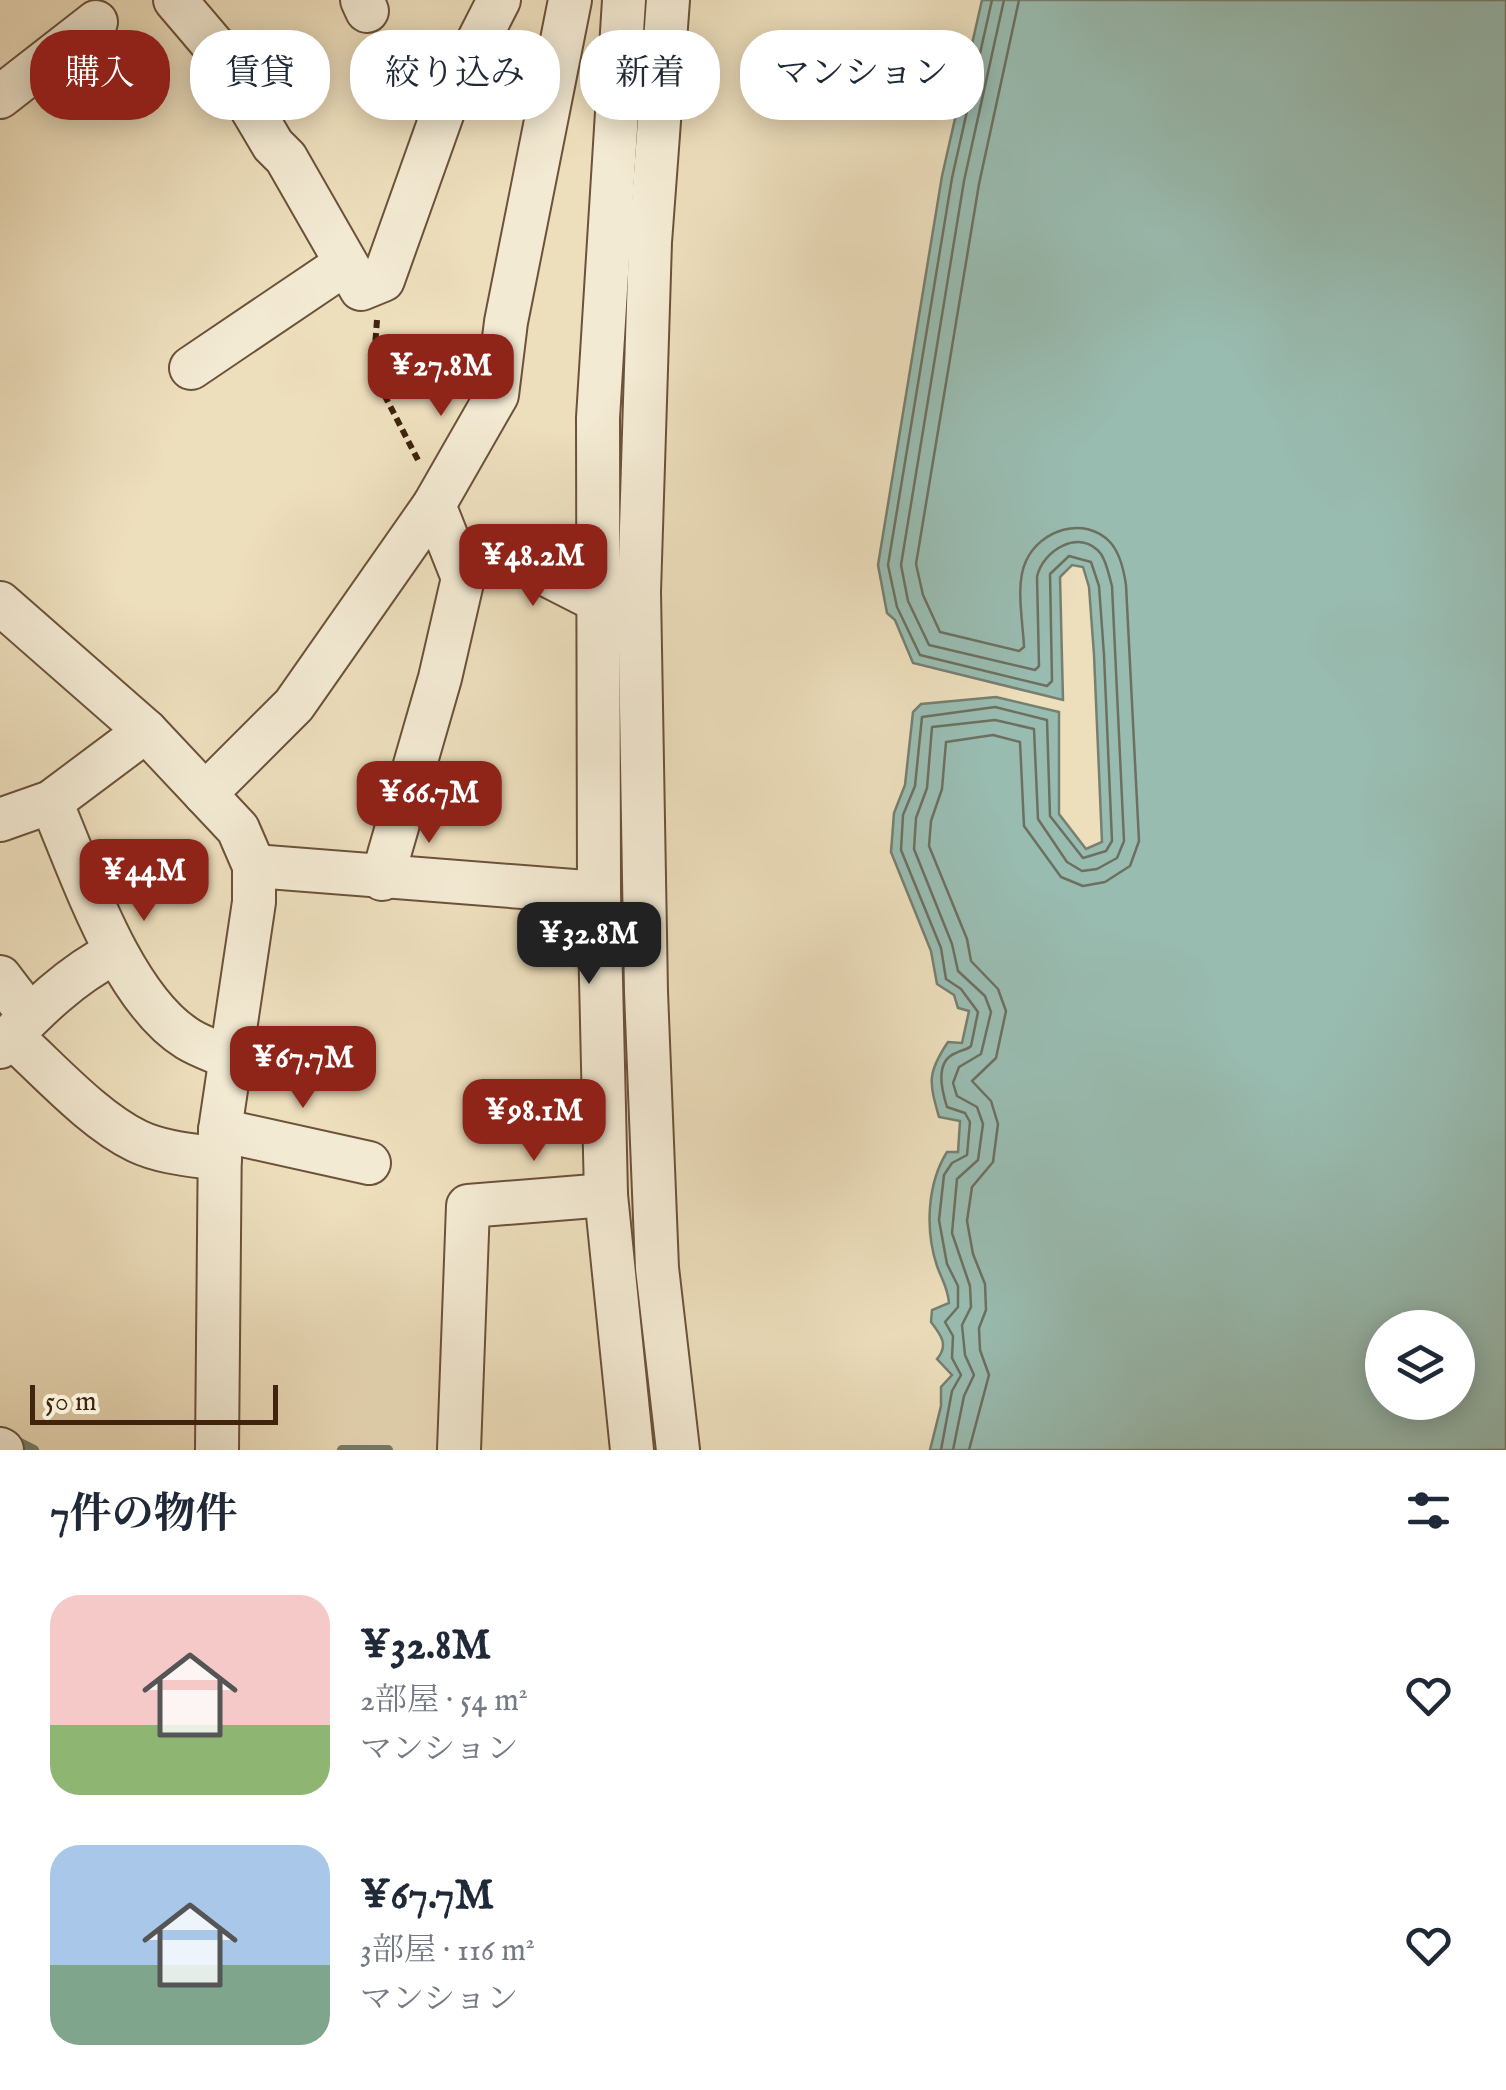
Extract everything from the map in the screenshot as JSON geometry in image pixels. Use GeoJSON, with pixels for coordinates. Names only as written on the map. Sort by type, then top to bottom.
{"type":"FeatureCollection","features":[{"type":"Feature","properties":{"kind":"street"},"geometry":{"type":"LineString","coordinates":[[176,0],[215,47],[357,275]]}},
{"type":"Feature","properties":{"kind":"street"},"geometry":{"type":"LineString","coordinates":[[191,368],[357,275],[383,280],[444,106],[499,0]]}},
{"type":"Feature","properties":{"kind":"street"},"geometry":{"type":"LineString","coordinates":[[205,794],[294,706],[436,500],[497,395],[506,322],[570,0]]}},
{"type":"Feature","properties":{"kind":"street"},"geometry":{"type":"LineString","coordinates":[[624,0],[598,418],[599,900],[606,1195],[632,1450]]}},
{"type":"Feature","properties":{"kind":"street"},"geometry":{"type":"LineString","coordinates":[[665,4],[650,242],[639,592],[646,992],[658,1268],[678,1450]]}},
{"type":"Feature","properties":{"kind":"street"},"geometry":{"type":"LineString","coordinates":[[0,97],[96,22]]}},
{"type":"Feature","properties":{"kind":"street"},"geometry":{"type":"LineString","coordinates":[[382,879],[440,678],[462,578],[436,500]]}},
{"type":"Feature","properties":{"kind":"street"},"geometry":{"type":"LineString","coordinates":[[462,578],[492,547],[598,601]]}},
{"type":"Feature","properties":{"kind":"street"},"geometry":{"type":"LineString","coordinates":[[0,603],[146,731],[238,830],[254,866],[254,902],[220,1144],[216,1450]]}},
{"type":"Feature","properties":{"kind":"street"},"geometry":{"type":"LineString","coordinates":[[0,820],[51,802],[146,731]]}},
{"type":"Feature","properties":{"kind":"street"},"geometry":{"type":"LineString","coordinates":[[51,802],[116,952],[159,1014],[188,1039],[230,1058]]}},
{"type":"Feature","properties":{"kind":"street"},"geometry":{"type":"LineString","coordinates":[[254,866],[599,900]]}},
{"type":"Feature","properties":{"kind":"street"},"geometry":{"type":"LineString","coordinates":[[599,900],[631,990],[646,992]]}},
{"type":"Feature","properties":{"kind":"street"},"geometry":{"type":"LineString","coordinates":[[13,1033],[85,968],[116,952]]}},
{"type":"Feature","properties":{"kind":"street"},"geometry":{"type":"LineString","coordinates":[[0,977],[13,1033],[113,1126],[137,1141],[164,1150],[220,1144],[369,1163]]}},
{"type":"Feature","properties":{"kind":"street"},"geometry":{"type":"LineString","coordinates":[[459,1449],[468,1206],[606,1195]]}},
{"type":"Feature","properties":{"kind":"path"},"geometry":{"type":"LineString","coordinates":[[357,275],[379,325],[372,373],[436,500]]}},
{"type":"Feature","properties":{"kind":"water"},"geometry":{"type":"Polygon","coordinates":[[[982,0],[1506,0],[1506,1450],[930,1450],[941,1406],[941,1387],[952,1375],[937,1359],[943,1345],[931,1322],[932,1310],[949,1303],[933,1252],[930,1208],[940,1165],[947,1152],[958,1152],[960,1121],[939,1117],[932,1078],[948,1042],[962,1043],[969,1011],[958,1008],[954,995],[937,984],[931,951],[891,852],[894,813],[905,785],[913,712],[921,704],[996,697],[1059,712],[1059,814],[1086,849],[1102,842],[1094,655],[1089,587],[1083,567],[1072,565],[1060,577],[1063,700],[913,663],[895,620],[887,613],[878,565],[942,176],[955,120],[984,120],[984,30],[975,30],[982,0]]]}},
{"type":"Feature","properties":{"kind":"waterway"},"geometry":{"type":"LineString","coordinates":[[10,1438],[34,1450]]}},
{"type":"Feature","properties":{"kind":"waterway"},"geometry":{"type":"LineString","coordinates":[[342,1450],[388,1450]]}}]}
